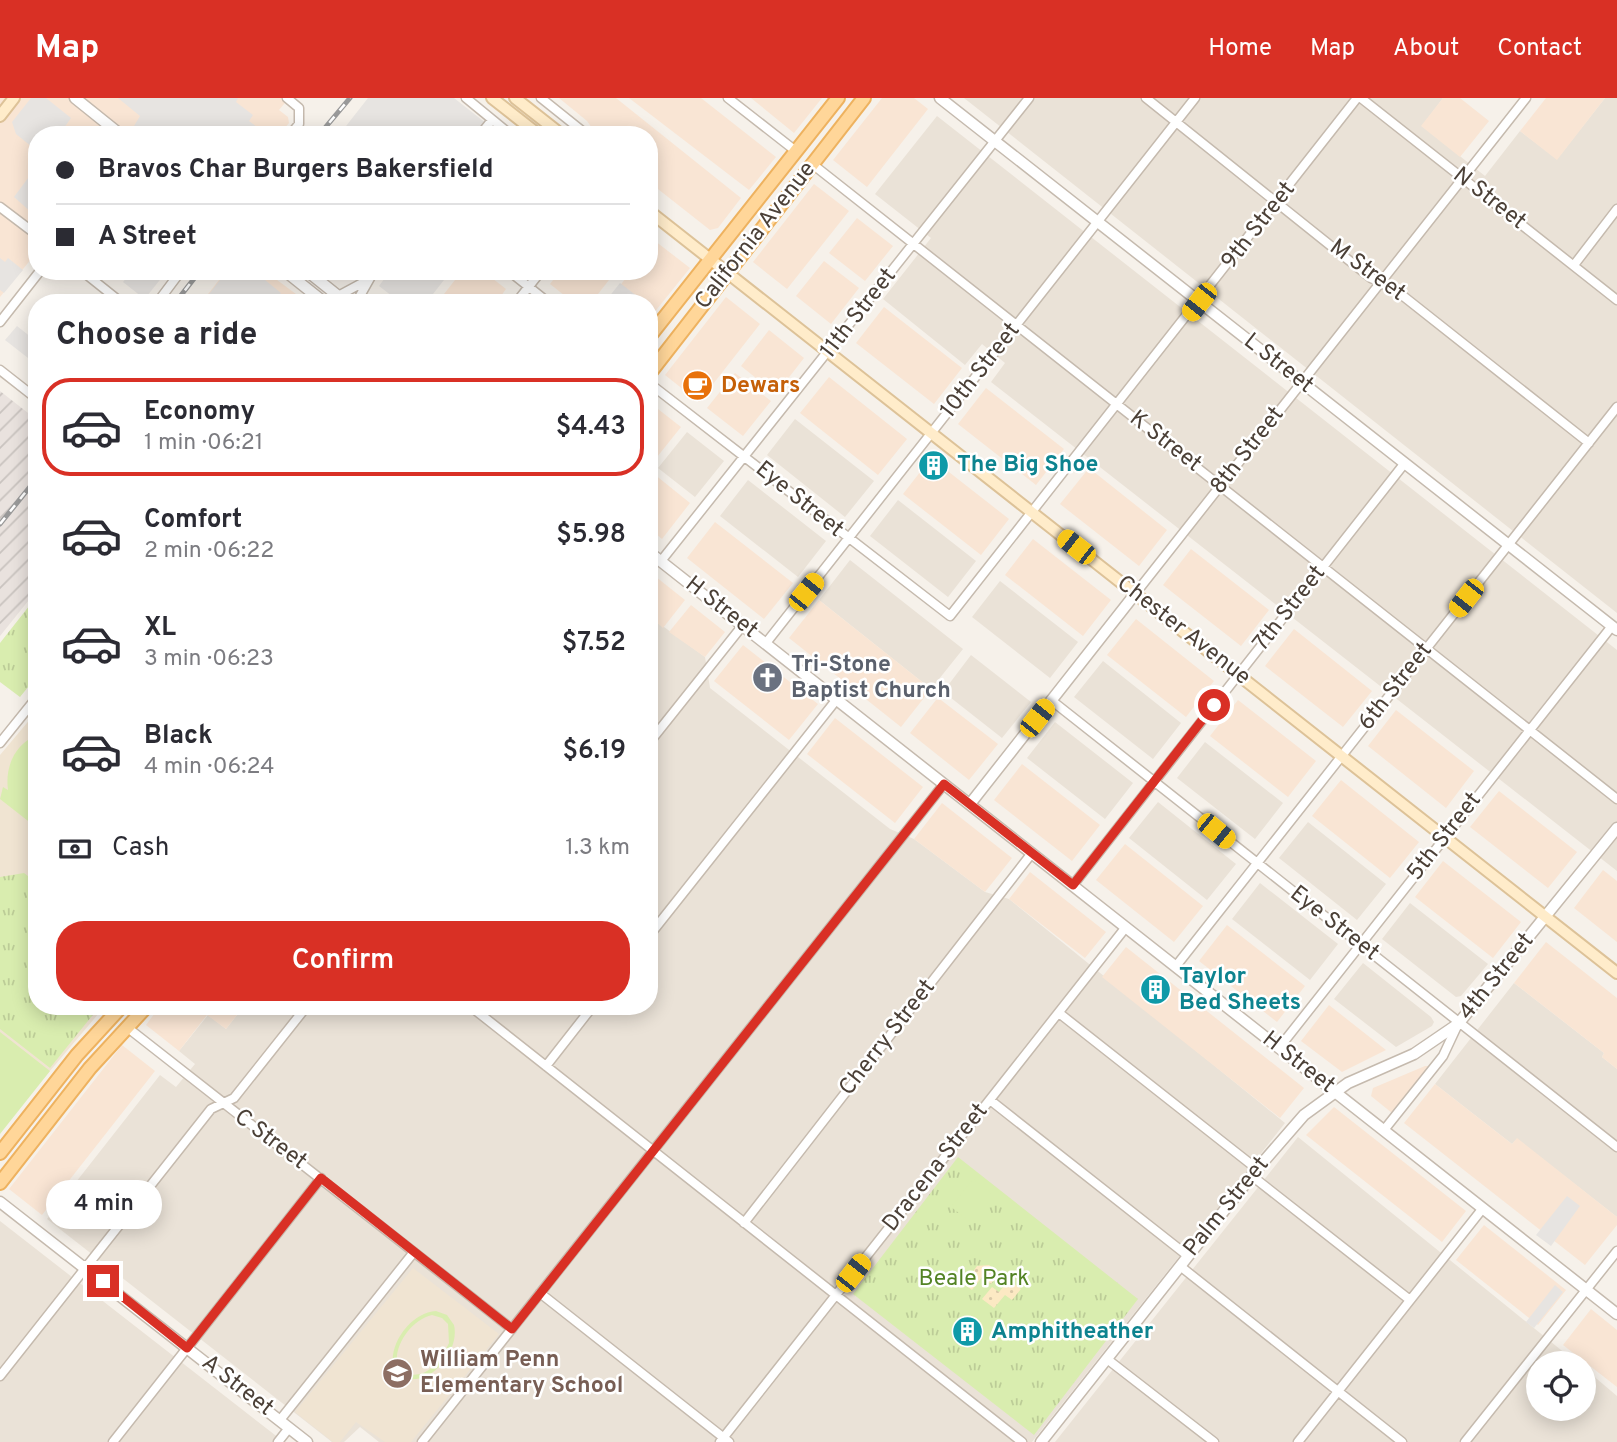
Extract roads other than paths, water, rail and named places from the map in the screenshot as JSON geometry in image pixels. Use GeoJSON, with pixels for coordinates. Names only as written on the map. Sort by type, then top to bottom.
{"type":"FeatureCollection","features":[{"type":"Feature","properties":{"kind":"main road"},"geometry":{"type":"LineString","coordinates":[[0,116],[14,98]]}},
{"type":"Feature","properties":{"kind":"main road"},"geometry":{"type":"LineString","coordinates":[[492,98],[528,126]]}},
{"type":"Feature","properties":{"kind":"main road"},"geometry":{"type":"LineString","coordinates":[[515,98],[551,126]]}},
{"type":"Feature","properties":{"kind":"main road","name":"California Avenue"},"geometry":{"type":"LineString","coordinates":[[658,326],[838,98]]}},
{"type":"Feature","properties":{"kind":"main road","name":"California Avenue"},"geometry":{"type":"LineString","coordinates":[[658,362],[864,98]]}},
{"type":"Feature","properties":{"kind":"main road","name":"Chester Avenue"},"geometry":{"type":"LineString","coordinates":[[658,218],[1617,973]]}},
{"type":"Feature","properties":{"kind":"main road"},"geometry":{"type":"LineString","coordinates":[[0,1153],[77,1055],[114,1015]]}},
{"type":"Feature","properties":{"kind":"main road"},"geometry":{"type":"LineString","coordinates":[[0,1183],[90,1068],[139,1015]]}},
{"type":"Feature","properties":{"kind":"street"},"geometry":{"type":"LineString","coordinates":[[75,98],[110,126]]}},
{"type":"Feature","properties":{"kind":"street"},"geometry":{"type":"LineString","coordinates":[[287,98],[299,108],[297,126]]}},
{"type":"Feature","properties":{"kind":"street"},"geometry":{"type":"LineString","coordinates":[[466,98],[500,126]]}},
{"type":"Feature","properties":{"kind":"street"},"geometry":{"type":"LineString","coordinates":[[541,98],[573,126]]}},
{"type":"Feature","properties":{"kind":"street"},"geometry":{"type":"LineString","coordinates":[[728,98],[797,152]]}},
{"type":"Feature","properties":{"kind":"street","name":"L Street"},"geometry":{"type":"LineString","coordinates":[[940,98],[1614,628]]}},
{"type":"Feature","properties":{"kind":"street","name":"11th Street"},"geometry":{"type":"LineString","coordinates":[[661,561],[1029,98]]}},
{"type":"Feature","properties":{"kind":"street","name":"M Street"},"geometry":{"type":"LineString","coordinates":[[1146,98],[1381,283],[1393,288],[1588,443]]}},
{"type":"Feature","properties":{"kind":"street","name":"10th Street"},"geometry":{"type":"LineString","coordinates":[[766,643],[1195,98]]}},
{"type":"Feature","properties":{"kind":"street","name":"N Street"},"geometry":{"type":"LineString","coordinates":[[1359,98],[1617,300]]}},
{"type":"Feature","properties":{"kind":"street","name":"9th Street"},"geometry":{"type":"LineString","coordinates":[[950,616],[1359,98]]}},
{"type":"Feature","properties":{"kind":"street","name":"8th Street"},"geometry":{"type":"LineString","coordinates":[[970,804],[1527,98]]}},
{"type":"Feature","properties":{"kind":"street"},"geometry":{"type":"LineString","coordinates":[[487,126],[492,120]]}},
{"type":"Feature","properties":{"kind":"street","name":"K Street"},"geometry":{"type":"LineString","coordinates":[[811,163],[1617,799]]}},
{"type":"Feature","properties":{"kind":"street"},"geometry":{"type":"LineString","coordinates":[[0,207],[28,228]]}},
{"type":"Feature","properties":{"kind":"street"},"geometry":{"type":"LineString","coordinates":[[1574,265],[1617,209]]}},
{"type":"Feature","properties":{"kind":"street"},"geometry":{"type":"LineString","coordinates":[[0,323],[33,280]]}},
{"type":"Feature","properties":{"kind":"street"},"geometry":{"type":"LineString","coordinates":[[93,280],[111,294]]}},
{"type":"Feature","properties":{"kind":"street"},"geometry":{"type":"LineString","coordinates":[[296,280],[314,294]]}},
{"type":"Feature","properties":{"kind":"street"},"geometry":{"type":"LineString","coordinates":[[318,280],[336,294]]}},
{"type":"Feature","properties":{"kind":"street"},"geometry":{"type":"LineString","coordinates":[[343,294],[364,280]]}},
{"type":"Feature","properties":{"kind":"street"},"geometry":{"type":"LineString","coordinates":[[520,280],[538,294]]}},
{"type":"Feature","properties":{"kind":"street"},"geometry":{"type":"LineString","coordinates":[[523,294],[534,280]]}},
{"type":"Feature","properties":{"kind":"street"},"geometry":{"type":"LineString","coordinates":[[0,370],[28,392]]}},
{"type":"Feature","properties":{"kind":"street","name":"Eye Street"},"geometry":{"type":"LineString","coordinates":[[658,390],[950,616]]}},
{"type":"Feature","properties":{"kind":"street","name":"6th Street"},"geometry":{"type":"LineString","coordinates":[[1176,967],[1617,407]]}},
{"type":"Feature","properties":{"kind":"street","name":"7th Street"},"geometry":{"type":"LineString","coordinates":[[1073,885],[1404,464]]}},
{"type":"Feature","properties":{"kind":"street","name":"H Street"},"geometry":{"type":"LineString","coordinates":[[658,559],[1617,1314]]}},
{"type":"Feature","properties":{"kind":"street"},"geometry":{"type":"LineString","coordinates":[[658,732],[743,625]]}},
{"type":"Feature","properties":{"kind":"street","name":"5th Street"},"geometry":{"type":"LineString","coordinates":[[1279,1048],[1614,628]]}},
{"type":"Feature","properties":{"kind":"street"},"geometry":{"type":"LineString","coordinates":[[658,925],[837,699]]}},
{"type":"Feature","properties":{"kind":"street","name":"Eye Street"},"geometry":{"type":"LineString","coordinates":[[1051,700],[1617,1147]]}},
{"type":"Feature","properties":{"kind":"street"},"geometry":{"type":"LineString","coordinates":[[0,743],[28,707]]}},
{"type":"Feature","properties":{"kind":"street"},"geometry":{"type":"LineString","coordinates":[[422,1442],[944,784]]}},
{"type":"Feature","properties":{"kind":"street","name":"4th Street"},"geometry":{"type":"LineString","coordinates":[[1384,1130],[1443,1056],[1458,1024],[1617,828]]}},
{"type":"Feature","properties":{"kind":"street","name":"Cherry Street"},"geometry":{"type":"LineString","coordinates":[[744,1223],[1032,853]]}},
{"type":"Feature","properties":{"kind":"street","name":"Dracena Street"},"geometry":{"type":"LineString","coordinates":[[724,1440],[1126,927]]}},
{"type":"Feature","properties":{"kind":"street"},"geometry":{"type":"LineString","coordinates":[[1059,1013],[1410,1300]]}},
{"type":"Feature","properties":{"kind":"street"},"geometry":{"type":"LineString","coordinates":[[0,1376],[211,1108],[234,1098],[300,1015]]}},
{"type":"Feature","properties":{"kind":"street"},"geometry":{"type":"LineString","coordinates":[[481,1015],[1022,1442]]}},
{"type":"Feature","properties":{"kind":"street"},"geometry":{"type":"LineString","coordinates":[[546,1066],[586,1015]]}},
{"type":"Feature","properties":{"kind":"street","name":"Palm Street"},"geometry":{"type":"LineString","coordinates":[[1041,1442],[1254,1172],[1304,1115],[1362,1075],[1423,1050],[1458,1024]]}},
{"type":"Feature","properties":{"kind":"street","name":"C Street"},"geometry":{"type":"LineString","coordinates":[[128,1028],[512,1329]]}},
{"type":"Feature","properties":{"kind":"street"},"geometry":{"type":"LineString","coordinates":[[990,1100],[1188,1256]]}},
{"type":"Feature","properties":{"kind":"street"},"geometry":{"type":"LineString","coordinates":[[113,1442],[321,1178]]}},
{"type":"Feature","properties":{"kind":"street","name":"A Street"},"geometry":{"type":"LineString","coordinates":[[0,1202],[307,1442]]}},
{"type":"Feature","properties":{"kind":"street"},"geometry":{"type":"LineString","coordinates":[[1298,1442],[1483,1209]]}},
{"type":"Feature","properties":{"kind":"street"},"geometry":{"type":"LineString","coordinates":[[1465,1442],[1617,1251]]}},
{"type":"Feature","properties":{"kind":"street"},"geometry":{"type":"LineString","coordinates":[[280,1420],[414,1252]]}},
{"type":"Feature","properties":{"kind":"street"},"geometry":{"type":"LineString","coordinates":[[1180,1266],[1402,1442]]}},
{"type":"Feature","properties":{"kind":"street"},"geometry":{"type":"LineString","coordinates":[[540,1293],[724,1440]]}},
{"type":"Feature","properties":{"kind":"street"},"geometry":{"type":"LineString","coordinates":[[1107,1359],[1214,1442]]}},
{"type":"Feature","properties":{"kind":"street"},"geometry":{"type":"LineString","coordinates":[[278,1442],[289,1428]]}},
{"type":"Feature","properties":{"kind":"railway"},"geometry":{"type":"LineString","coordinates":[[327,126],[350,98]]}},
{"type":"Feature","properties":{"kind":"railway"},"geometry":{"type":"LineString","coordinates":[[182,294],[193,280]]}},
{"type":"Feature","properties":{"kind":"railway"},"geometry":{"type":"LineString","coordinates":[[0,524],[28,489]]}},
{"type":"Feature","properties":{"kind":"place","name":"Dewars"},"geometry":{"type":"Point","coordinates":[698,386]}},
{"type":"Feature","properties":{"kind":"place","name":"The Big Shoe"},"geometry":{"type":"Point","coordinates":[934,465]}},
{"type":"Feature","properties":{"kind":"place","name":"Tri-Stone Baptist Church"},"geometry":{"type":"Point","coordinates":[768,678]}},
{"type":"Feature","properties":{"kind":"place","name":"Taylor Bed Sheets"},"geometry":{"type":"Point","coordinates":[1156,990]}},
{"type":"Feature","properties":{"kind":"place","name":"Amphitheather"},"geometry":{"type":"Point","coordinates":[968,1332]}},
{"type":"Feature","properties":{"kind":"place","name":"William Penn Elementary School"},"geometry":{"type":"Point","coordinates":[397,1373]}},
{"type":"Feature","properties":{"kind":"park label","name":"Beale Park"},"geometry":{"type":"Point","coordinates":[974,1279]}}]}
